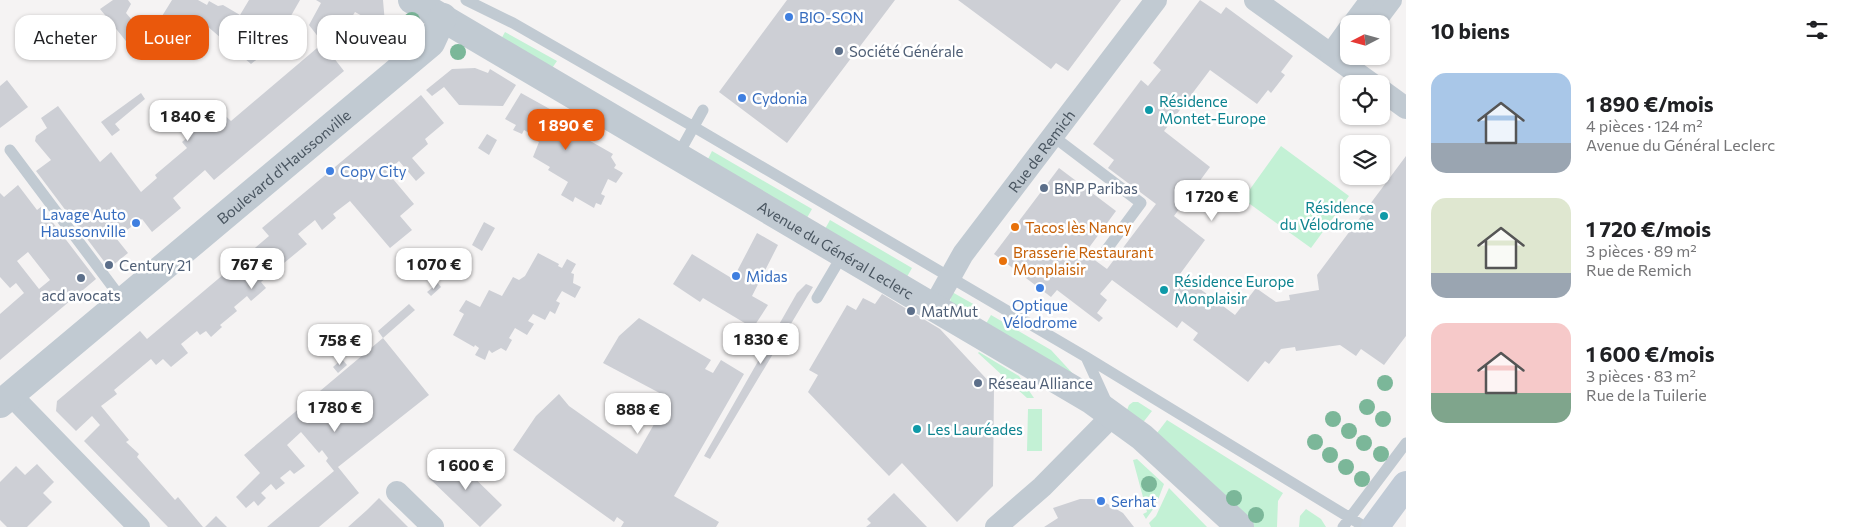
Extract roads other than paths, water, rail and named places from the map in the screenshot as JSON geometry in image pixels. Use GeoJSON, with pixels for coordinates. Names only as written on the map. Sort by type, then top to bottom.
{"type":"FeatureCollection","features":[{"type":"Feature","properties":{"kind":"main road"},"geometry":{"type":"LineString","coordinates":[[1356,524],[1406,486]]}},
{"type":"Feature","properties":{"kind":"street","name":"Avenue du Général Leclerc"},"geometry":{"type":"LineString","coordinates":[[412,0],[1067,385],[1142,437],[1240,527]]}},
{"type":"Feature","properties":{"kind":"street","name":"Rue de Remich"},"geometry":{"type":"LineString","coordinates":[[934,306],[963,254],[1054,138],[1156,0]]}},
{"type":"Feature","properties":{"kind":"street"},"geometry":{"type":"LineString","coordinates":[[1255,0],[1340,57]]}},
{"type":"Feature","properties":{"kind":"street"},"geometry":{"type":"LineString","coordinates":[[1360,15],[1371,0]]}},
{"type":"Feature","properties":{"kind":"street"},"geometry":{"type":"LineString","coordinates":[[1380,15],[1391,0]]}},
{"type":"Feature","properties":{"kind":"street","name":"Boulevard d'Haussonville"},"geometry":{"type":"LineString","coordinates":[[5,400],[431,43],[443,17]]}},
{"type":"Feature","properties":{"kind":"street"},"geometry":{"type":"LineString","coordinates":[[1349,65],[1361,75]]}},
{"type":"Feature","properties":{"kind":"street"},"geometry":{"type":"LineString","coordinates":[[1390,96],[1406,108]]}},
{"type":"Feature","properties":{"kind":"street"},"geometry":{"type":"LineString","coordinates":[[5,400],[139,527]]}},
{"type":"Feature","properties":{"kind":"street"},"geometry":{"type":"LineString","coordinates":[[996,527],[1042,487],[1112,415]]}},
{"type":"Feature","properties":{"kind":"street"},"geometry":{"type":"LineString","coordinates":[[397,492],[433,527]]}},
{"type":"Feature","properties":{"kind":"lane"},"geometry":{"type":"LineString","coordinates":[[466,0],[513,23],[694,127],[1086,357],[1356,524],[1366,527]]}},
{"type":"Feature","properties":{"kind":"lane"},"geometry":{"type":"LineString","coordinates":[[678,155],[703,110]]}},
{"type":"Feature","properties":{"kind":"lane"},"geometry":{"type":"LineString","coordinates":[[1054,138],[1141,203],[1104,253]]}},
{"type":"Feature","properties":{"kind":"lane"},"geometry":{"type":"LineString","coordinates":[[10,150],[124,302]]}},
{"type":"Feature","properties":{"kind":"lane"},"geometry":{"type":"LineString","coordinates":[[817,298],[843,253]]}},
{"type":"Feature","properties":{"kind":"lane"},"geometry":{"type":"LineString","coordinates":[[1086,357],[1112,415]]}},
{"type":"Feature","properties":{"kind":"lane"},"geometry":{"type":"LineString","coordinates":[[1356,524],[1406,443]]}},
{"type":"Feature","properties":{"kind":"place","name":"BIO-SON"},"geometry":{"type":"Point","coordinates":[789,17]}},
{"type":"Feature","properties":{"kind":"place","name":"Société Générale"},"geometry":{"type":"Point","coordinates":[839,51]}},
{"type":"Feature","properties":{"kind":"place","name":"Cydonia"},"geometry":{"type":"Point","coordinates":[742,98]}},
{"type":"Feature","properties":{"kind":"place","name":"Résidence Montet-Europe"},"geometry":{"type":"Point","coordinates":[1149,110]}},
{"type":"Feature","properties":{"kind":"place","name":"Copy City"},"geometry":{"type":"Point","coordinates":[330,171]}},
{"type":"Feature","properties":{"kind":"place","name":"BNP Paribas"},"geometry":{"type":"Point","coordinates":[1044,188]}},
{"type":"Feature","properties":{"kind":"place","name":"Résidence du Vélodrome"},"geometry":{"type":"Point","coordinates":[1384,216]}},
{"type":"Feature","properties":{"kind":"place","name":"Lavage Auto Haussonville"},"geometry":{"type":"Point","coordinates":[136,223]}},
{"type":"Feature","properties":{"kind":"place","name":"Tacos lès Nancy"},"geometry":{"type":"Point","coordinates":[1015,227]}},
{"type":"Feature","properties":{"kind":"place","name":"Brasserie Restaurant Monplaisir"},"geometry":{"type":"Point","coordinates":[1003,261]}},
{"type":"Feature","properties":{"kind":"place","name":"Century 21"},"geometry":{"type":"Point","coordinates":[109,265]}},
{"type":"Feature","properties":{"kind":"place","name":"Midas"},"geometry":{"type":"Point","coordinates":[736,276]}},
{"type":"Feature","properties":{"kind":"place","name":"acd avocats"},"geometry":{"type":"Point","coordinates":[81,278]}},
{"type":"Feature","properties":{"kind":"place","name":"Optique Vélodrome"},"geometry":{"type":"Point","coordinates":[1040,288]}},
{"type":"Feature","properties":{"kind":"place","name":"Résidence Europe Monplaisir"},"geometry":{"type":"Point","coordinates":[1164,290]}},
{"type":"Feature","properties":{"kind":"place","name":"MatMut"},"geometry":{"type":"Point","coordinates":[911,311]}},
{"type":"Feature","properties":{"kind":"place","name":"Réseau Alliance"},"geometry":{"type":"Point","coordinates":[978,383]}},
{"type":"Feature","properties":{"kind":"place","name":"Les Lauréades"},"geometry":{"type":"Point","coordinates":[917,429]}},
{"type":"Feature","properties":{"kind":"place","name":"Serhat"},"geometry":{"type":"Point","coordinates":[1101,501]}}]}
